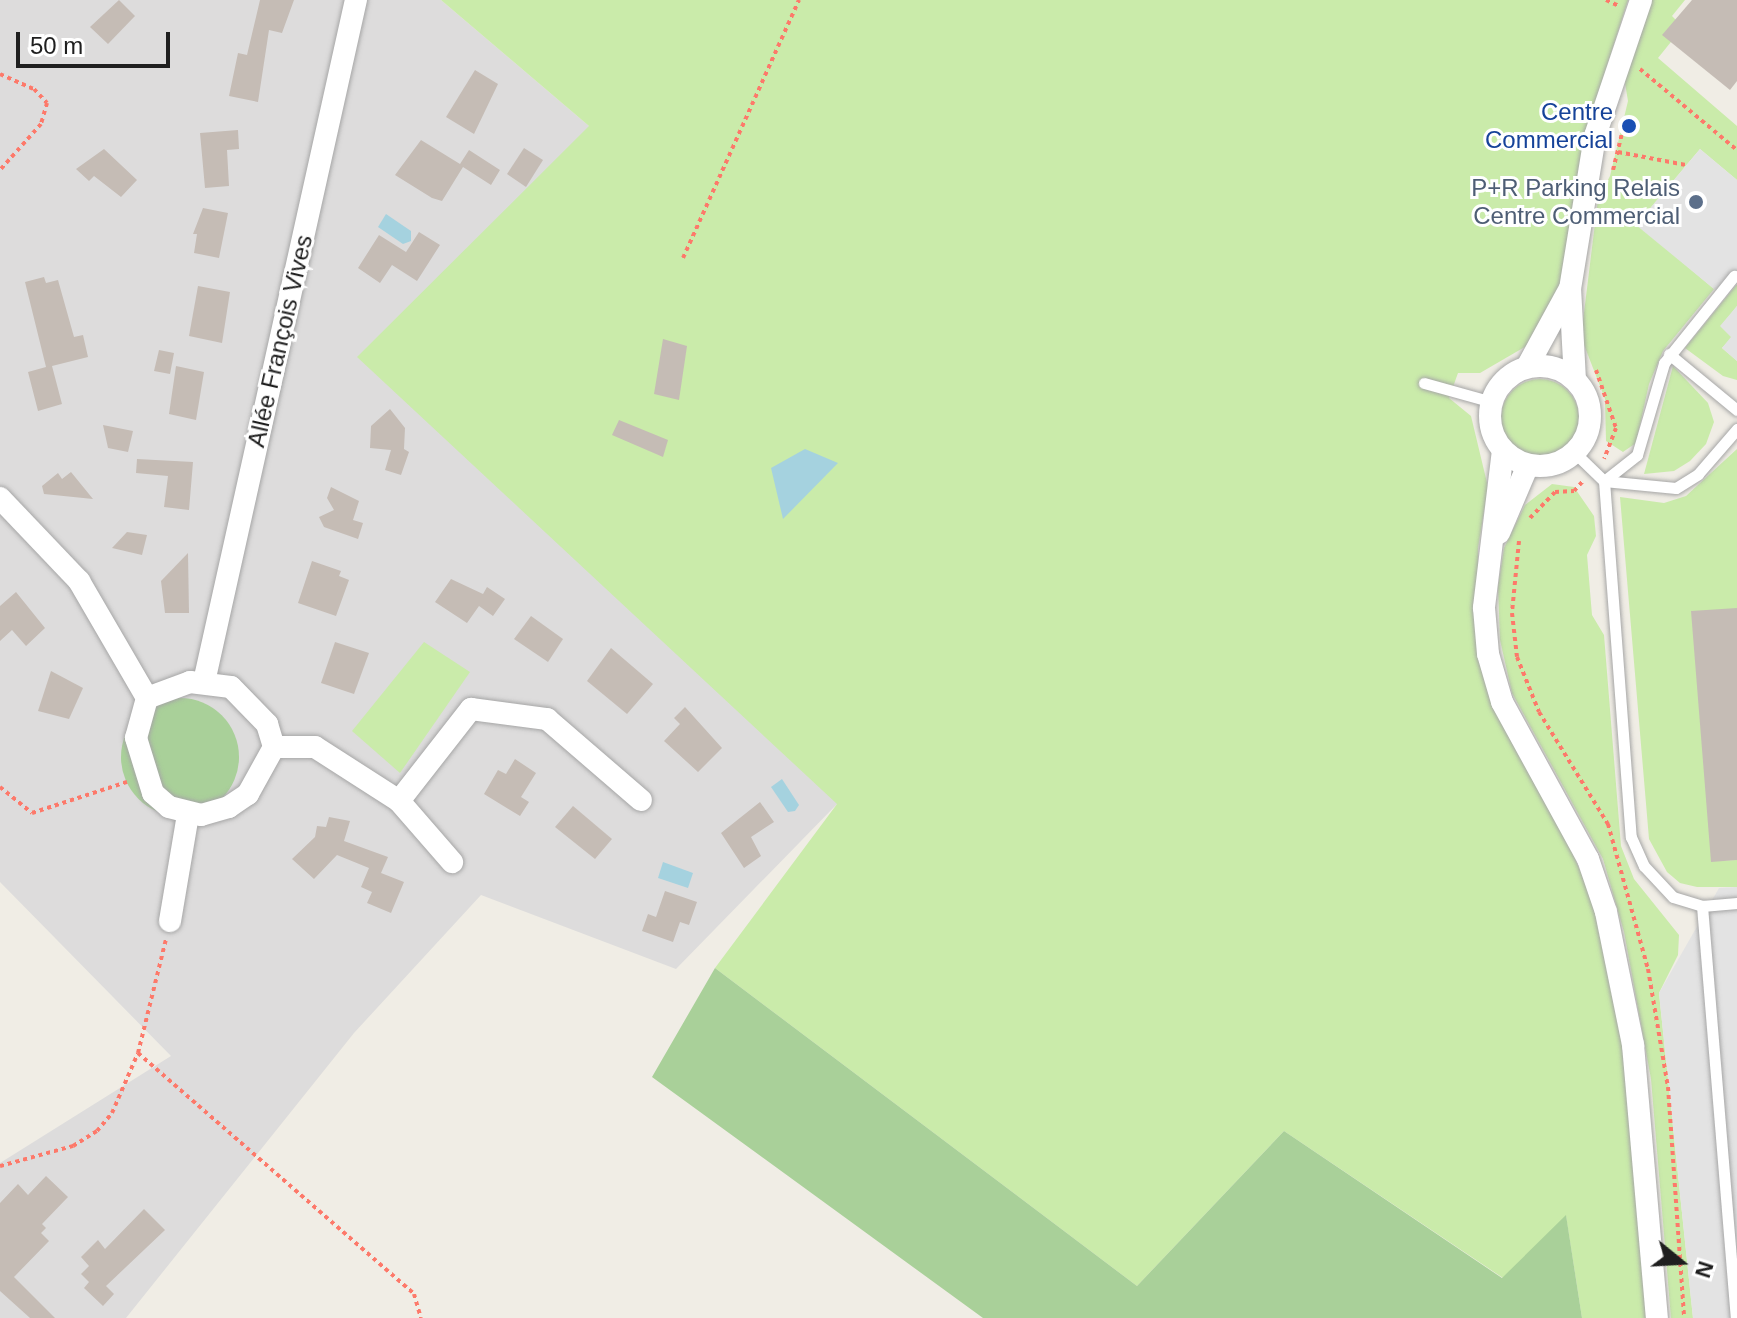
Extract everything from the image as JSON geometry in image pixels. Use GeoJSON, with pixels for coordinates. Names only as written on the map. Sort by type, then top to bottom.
{"type":"FeatureCollection","features":[{"type":"Feature","properties":{"kind":"street","name":"Allée François Vives"},"geometry":{"type":"LineString","coordinates":[[204,682],[356,0]]}},
{"type":"Feature","properties":{"kind":"street"},"geometry":{"type":"LineString","coordinates":[[1575,380],[1570,289],[1595,136],[1641,0]]}},
{"type":"Feature","properties":{"kind":"street"},"geometry":{"type":"LineString","coordinates":[[1527,367],[1552,368],[1575,380],[1584,393],[1589,416],[1574,452],[1552,464],[1528,465],[1503,450],[1493,435],[1492,402],[1499,386],[1527,367],[1570,289]]}},
{"type":"Feature","properties":{"kind":"street"},"geometry":{"type":"LineString","coordinates":[[1503,450],[1488,560],[1488,654],[1502,702],[1588,859],[1618,963],[1633,1045],[1657,1318]]}},
{"type":"Feature","properties":{"kind":"street"},"geometry":{"type":"LineString","coordinates":[[1488,560],[1528,465]]}},
{"type":"Feature","properties":{"kind":"street"},"geometry":{"type":"LineString","coordinates":[[0,498],[79,581],[147,698],[136,738],[144,777],[161,800],[188,815],[215,813],[248,794],[274,747],[267,724],[248,701],[231,687],[204,682],[147,698]]}},
{"type":"Feature","properties":{"kind":"street"},"geometry":{"type":"LineString","coordinates":[[399,801],[471,709],[547,719],[641,800]]}},
{"type":"Feature","properties":{"kind":"street"},"geometry":{"type":"LineString","coordinates":[[274,747],[315,747],[399,801],[452,862]]}},
{"type":"Feature","properties":{"kind":"street"},"geometry":{"type":"LineString","coordinates":[[170,921],[188,815]]}},
{"type":"Feature","properties":{"kind":"lane"},"geometry":{"type":"LineString","coordinates":[[1604,481],[1637,455],[1669,354],[1734,276]]}},
{"type":"Feature","properties":{"kind":"lane"},"geometry":{"type":"LineString","coordinates":[[1669,354],[1737,410]]}},
{"type":"Feature","properties":{"kind":"lane"},"geometry":{"type":"LineString","coordinates":[[1424,383],[1492,402]]}},
{"type":"Feature","properties":{"kind":"lane"},"geometry":{"type":"LineString","coordinates":[[1574,452],[1604,481],[1676,488],[1698,474],[1737,429]]}},
{"type":"Feature","properties":{"kind":"lane"},"geometry":{"type":"LineString","coordinates":[[1604,481],[1631,837],[1644,866],[1673,897],[1702,906],[1737,903]]}},
{"type":"Feature","properties":{"kind":"lane"},"geometry":{"type":"LineString","coordinates":[[1702,906],[1736,1318]]}},
{"type":"Feature","properties":{"kind":"path"},"geometry":{"type":"LineString","coordinates":[[683,258],[799,0]]}},
{"type":"Feature","properties":{"kind":"path"},"geometry":{"type":"LineString","coordinates":[[1635,64],[1737,150]]}},
{"type":"Feature","properties":{"kind":"path"},"geometry":{"type":"LineString","coordinates":[[0,74],[34,89],[47,103],[41,124],[0,170]]}},
{"type":"Feature","properties":{"kind":"path"},"geometry":{"type":"LineString","coordinates":[[1617,152],[1686,165]]}},
{"type":"Feature","properties":{"kind":"path"},"geometry":{"type":"LineString","coordinates":[[0,787],[32,813],[144,777]]}},
{"type":"Feature","properties":{"kind":"path"},"geometry":{"type":"LineString","coordinates":[[0,1166],[73,1146],[97,1131],[112,1113],[138,1053],[170,921]]}},
{"type":"Feature","properties":{"kind":"path"},"geometry":{"type":"LineString","coordinates":[[138,1053],[414,1294],[421,1318]]}},
{"type":"Feature","properties":{"kind":"shaded area"},"geometry":{"type":"Polygon","coordinates":[[[0,0],[441,0],[589,126],[838,803],[676,969],[481,895],[354,1033],[126,1318],[0,1318],[0,1163],[171,1056],[0,882],[0,0]]]}},
{"type":"Feature","properties":{"kind":"shaded area","name":"P+R Parking Relais Centre Commercial"},"geometry":{"type":"Polygon","coordinates":[[[1700,149],[1737,180],[1737,284],[1725,298],[1636,225],[1700,149]]]}},
{"type":"Feature","properties":{"kind":"shaded area"},"geometry":{"type":"Polygon","coordinates":[[[1737,306],[1737,361],[1722,348],[1731,337],[1720,326],[1737,306]]]}},
{"type":"Feature","properties":{"kind":"shaded area"},"geometry":{"type":"Polygon","coordinates":[[[1737,887],[1737,1318],[1693,1318],[1659,993],[1719,888],[1737,887]]]}},
{"type":"Feature","properties":{"kind":"green space"},"geometry":{"type":"Polygon","coordinates":[[[441,0],[1628,0],[1592,113],[1559,290],[1528,345],[1480,373],[1458,373],[1449,398],[1471,416],[1488,487],[1478,548],[1479,636],[1594,903],[1619,1013],[1649,1318],[1582,1318],[1566,1216],[1503,1278],[1284,1131],[1137,1286],[715,968],[837,804],[357,357],[589,126],[441,0]]]}},
{"type":"Feature","properties":{"kind":"green space"},"geometry":{"type":"Polygon","coordinates":[[[1651,0],[1685,0],[1672,16],[1683,27],[1658,58],[1737,126],[1737,180],[1700,149],[1637,224],[1714,289],[1663,351],[1649,384],[1636,443],[1623,452],[1606,441],[1605,399],[1581,337],[1598,199],[1610,176],[1628,101],[1624,77],[1651,0]]]}},
{"type":"Feature","properties":{"kind":"green space"},"geometry":{"type":"Polygon","coordinates":[[[1737,284],[1737,306],[1721,326],[1732,337],[1722,348],[1737,361],[1737,380],[1723,376],[1685,348],[1737,284]]]}},
{"type":"Feature","properties":{"kind":"green space"},"geometry":{"type":"Polygon","coordinates":[[[1673,366],[1708,403],[1714,422],[1706,444],[1690,461],[1674,471],[1644,474],[1673,366]]]}},
{"type":"Feature","properties":{"kind":"green space"},"geometry":{"type":"Polygon","coordinates":[[[1540,379],[1555,382],[1568,390],[1576,403],[1579,418],[1576,433],[1568,446],[1555,454],[1540,457],[1525,454],[1512,446],[1504,433],[1501,418],[1504,403],[1512,390],[1525,382],[1540,379]]]}},
{"type":"Feature","properties":{"kind":"green space"},"geometry":{"type":"Polygon","coordinates":[[[1737,449],[1737,608],[1711,861],[1737,860],[1737,887],[1697,887],[1680,883],[1667,872],[1649,839],[1620,497],[1664,503],[1686,496],[1737,449]]]}},
{"type":"Feature","properties":{"kind":"green space"},"geometry":{"type":"Polygon","coordinates":[[[1552,484],[1574,487],[1594,516],[1596,536],[1587,555],[1592,615],[1604,635],[1621,846],[1634,879],[1679,935],[1678,955],[1659,993],[1693,1318],[1671,1318],[1651,1079],[1624,932],[1603,859],[1512,693],[1500,640],[1498,587],[1504,548],[1525,505],[1552,484]]]}},
{"type":"Feature","properties":{"kind":"green space"},"geometry":{"type":"Polygon","coordinates":[[[424,642],[470,672],[400,773],[352,731],[424,642]]]}},
{"type":"Feature","properties":{"kind":"green space"},"geometry":{"type":"Polygon","coordinates":[[[180,698],[203,702],[222,715],[235,734],[239,757],[235,780],[222,799],[203,812],[180,816],[157,812],[138,799],[125,780],[121,757],[125,734],[138,715],[157,702],[180,698]]]}},
{"type":"Feature","properties":{"kind":"green space"},"geometry":{"type":"Polygon","coordinates":[[[715,968],[1137,1286],[1284,1131],[1502,1278],[1566,1215],[1582,1318],[983,1318],[652,1077],[715,968]]]}},
{"type":"Feature","properties":{"kind":"water"},"geometry":{"type":"Polygon","coordinates":[[[386,214],[411,231],[411,241],[403,244],[378,227],[386,214]]]}},
{"type":"Feature","properties":{"kind":"water"},"geometry":{"type":"Polygon","coordinates":[[[805,449],[838,463],[783,519],[771,468],[805,449]]]}},
{"type":"Feature","properties":{"kind":"water"},"geometry":{"type":"Polygon","coordinates":[[[782,779],[799,805],[795,811],[788,812],[771,787],[782,779]]]}},
{"type":"Feature","properties":{"kind":"water"},"geometry":{"type":"Polygon","coordinates":[[[663,862],[693,873],[688,888],[658,878],[663,862]]]}},
{"type":"Feature","properties":{"kind":"building"},"geometry":{"type":"Polygon","coordinates":[[[119,0],[135,16],[108,44],[90,27],[119,0]]]}},
{"type":"Feature","properties":{"kind":"building"},"geometry":{"type":"Polygon","coordinates":[[[260,0],[294,0],[282,33],[269,30],[258,102],[229,96],[238,53],[247,55],[260,0]]]}},
{"type":"Feature","properties":{"kind":"building"},"geometry":{"type":"Polygon","coordinates":[[[1692,0],[1737,0],[1737,81],[1730,90],[1662,35],[1692,0]]]}},
{"type":"Feature","properties":{"kind":"building"},"geometry":{"type":"Polygon","coordinates":[[[475,70],[498,84],[474,134],[446,117],[475,70]]]}},
{"type":"Feature","properties":{"kind":"building"},"geometry":{"type":"Polygon","coordinates":[[[238,130],[239,149],[227,150],[229,186],[205,188],[200,133],[238,130]]]}},
{"type":"Feature","properties":{"kind":"building"},"geometry":{"type":"Polygon","coordinates":[[[421,140],[460,164],[469,150],[500,170],[491,185],[463,167],[442,201],[432,198],[395,175],[421,140]]]}},
{"type":"Feature","properties":{"kind":"building"},"geometry":{"type":"Polygon","coordinates":[[[524,148],[543,160],[526,187],[507,174],[524,148]]]}},
{"type":"Feature","properties":{"kind":"building"},"geometry":{"type":"Polygon","coordinates":[[[104,149],[137,180],[121,197],[94,176],[89,181],[76,169],[104,149]]]}},
{"type":"Feature","properties":{"kind":"building"},"geometry":{"type":"Polygon","coordinates":[[[203,208],[228,213],[219,258],[194,253],[197,234],[193,234],[203,208]]]}},
{"type":"Feature","properties":{"kind":"building"},"geometry":{"type":"Polygon","coordinates":[[[419,232],[440,245],[417,281],[392,265],[380,283],[358,268],[379,235],[406,252],[419,232]]]}},
{"type":"Feature","properties":{"kind":"building"},"geometry":{"type":"Polygon","coordinates":[[[44,277],[46,283],[58,280],[74,337],[83,335],[88,357],[52,366],[62,404],[38,411],[28,372],[46,367],[25,282],[44,277]]]}},
{"type":"Feature","properties":{"kind":"building"},"geometry":{"type":"Polygon","coordinates":[[[198,286],[230,292],[222,343],[189,336],[198,286]]]}},
{"type":"Feature","properties":{"kind":"building"},"geometry":{"type":"Polygon","coordinates":[[[663,339],[687,346],[679,400],[654,394],[663,339]]]}},
{"type":"Feature","properties":{"kind":"building"},"geometry":{"type":"Polygon","coordinates":[[[159,350],[174,353],[170,374],[154,371],[159,350]]]}},
{"type":"Feature","properties":{"kind":"building"},"geometry":{"type":"Polygon","coordinates":[[[176,366],[204,372],[196,420],[169,414],[176,366]]]}},
{"type":"Feature","properties":{"kind":"building"},"geometry":{"type":"Polygon","coordinates":[[[390,409],[405,428],[404,449],[409,452],[401,475],[385,470],[391,450],[370,448],[371,426],[390,409]]]}},
{"type":"Feature","properties":{"kind":"building"},"geometry":{"type":"Polygon","coordinates":[[[619,420],[668,440],[663,457],[612,435],[619,420]]]}},
{"type":"Feature","properties":{"kind":"building"},"geometry":{"type":"Polygon","coordinates":[[[103,425],[133,431],[128,452],[108,448],[103,425]]]}},
{"type":"Feature","properties":{"kind":"building"},"geometry":{"type":"Polygon","coordinates":[[[137,459],[193,462],[189,510],[164,507],[168,476],[136,473],[137,459]]]}},
{"type":"Feature","properties":{"kind":"building"},"geometry":{"type":"Polygon","coordinates":[[[71,472],[93,499],[44,494],[42,486],[58,473],[62,479],[71,472]]]}},
{"type":"Feature","properties":{"kind":"building"},"geometry":{"type":"Polygon","coordinates":[[[331,487],[359,501],[353,520],[363,523],[358,539],[324,527],[319,517],[334,510],[327,498],[331,487]]]}},
{"type":"Feature","properties":{"kind":"building"},"geometry":{"type":"Polygon","coordinates":[[[127,532],[147,535],[142,555],[112,548],[127,532]]]}},
{"type":"Feature","properties":{"kind":"building"},"geometry":{"type":"Polygon","coordinates":[[[188,553],[189,613],[165,613],[161,581],[188,553]]]}},
{"type":"Feature","properties":{"kind":"building"},"geometry":{"type":"Polygon","coordinates":[[[312,561],[341,571],[339,576],[349,580],[336,616],[298,603],[312,561]]]}},
{"type":"Feature","properties":{"kind":"building"},"geometry":{"type":"Polygon","coordinates":[[[451,579],[483,594],[487,587],[505,599],[493,616],[479,606],[467,623],[435,602],[451,579]]]}},
{"type":"Feature","properties":{"kind":"building"},"geometry":{"type":"Polygon","coordinates":[[[16,592],[45,628],[26,646],[12,630],[0,641],[0,606],[16,592]]]}},
{"type":"Feature","properties":{"kind":"building"},"geometry":{"type":"Polygon","coordinates":[[[1737,608],[1737,860],[1711,862],[1691,611],[1737,608]]]}},
{"type":"Feature","properties":{"kind":"building"},"geometry":{"type":"Polygon","coordinates":[[[531,616],[563,639],[548,662],[514,639],[531,616]]]}},
{"type":"Feature","properties":{"kind":"building"},"geometry":{"type":"Polygon","coordinates":[[[335,642],[369,653],[354,694],[321,683],[335,642]]]}},
{"type":"Feature","properties":{"kind":"building"},"geometry":{"type":"Polygon","coordinates":[[[611,648],[653,684],[627,714],[587,681],[611,648]]]}},
{"type":"Feature","properties":{"kind":"building"},"geometry":{"type":"Polygon","coordinates":[[[51,671],[83,688],[69,719],[38,711],[51,671]]]}},
{"type":"Feature","properties":{"kind":"building"},"geometry":{"type":"Polygon","coordinates":[[[685,707],[722,748],[698,772],[664,741],[680,724],[674,718],[685,707]]]}},
{"type":"Feature","properties":{"kind":"building"},"geometry":{"type":"Polygon","coordinates":[[[515,759],[536,773],[521,797],[529,802],[520,816],[484,794],[498,770],[506,774],[515,759]]]}},
{"type":"Feature","properties":{"kind":"building"},"geometry":{"type":"Polygon","coordinates":[[[760,802],[774,822],[751,837],[761,856],[744,868],[721,833],[760,802]]]}},
{"type":"Feature","properties":{"kind":"building"},"geometry":{"type":"Polygon","coordinates":[[[573,806],[612,839],[595,859],[555,827],[573,806]]]}},
{"type":"Feature","properties":{"kind":"building"},"geometry":{"type":"Polygon","coordinates":[[[329,817],[350,821],[344,841],[388,857],[381,873],[404,882],[391,913],[367,903],[372,892],[361,887],[369,868],[337,855],[314,879],[292,859],[315,837],[317,826],[326,827],[329,817]]]}},
{"type":"Feature","properties":{"kind":"building"},"geometry":{"type":"Polygon","coordinates":[[[665,891],[697,902],[689,925],[680,922],[673,942],[642,931],[648,914],[656,917],[665,891]]]}},
{"type":"Feature","properties":{"kind":"building"},"geometry":{"type":"Polygon","coordinates":[[[46,1176],[68,1197],[42,1224],[46,1228],[41,1233],[49,1241],[14,1277],[55,1318],[30,1318],[0,1291],[0,1203],[18,1184],[28,1195],[46,1176]]]}},
{"type":"Feature","properties":{"kind":"building"},"geometry":{"type":"Polygon","coordinates":[[[144,1209],[165,1230],[106,1286],[114,1294],[103,1306],[84,1288],[89,1282],[81,1274],[89,1266],[81,1257],[98,1240],[105,1249],[144,1209]]]}},
{"type":"Feature","properties":{"kind":"place","name":"Centre Commercial"},"geometry":{"type":"Point","coordinates":[1629,126]}},
{"type":"Feature","properties":{"kind":"place","name":"P+R Parking Relais Centre Commercial"},"geometry":{"type":"Point","coordinates":[1696,202]}}]}
